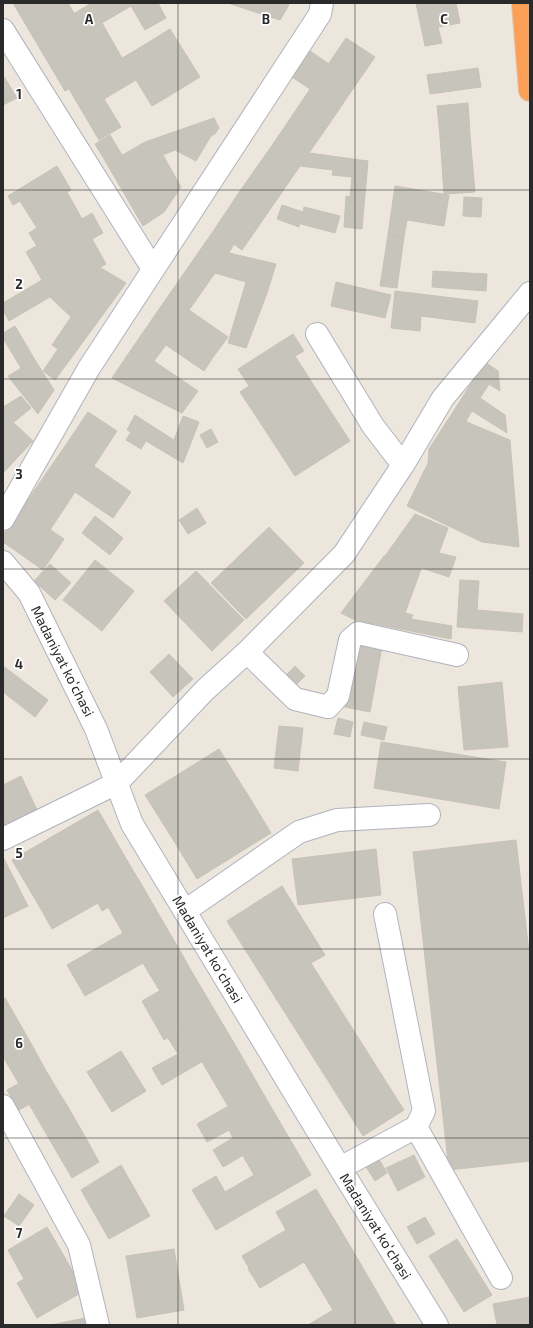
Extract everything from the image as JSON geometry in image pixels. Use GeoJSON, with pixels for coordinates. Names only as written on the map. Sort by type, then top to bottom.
{"type":"FeatureCollection","features":[{"type":"Feature","properties":{"kind":"highway"},"geometry":{"type":"LineString","coordinates":[[523,3],[530,90]]}},
{"type":"Feature","properties":{"kind":"street"},"geometry":{"type":"LineString","coordinates":[[3,520],[89,368],[320,14],[322,3]]}},
{"type":"Feature","properties":{"kind":"street"},"geometry":{"type":"LineString","coordinates":[[3,30],[153,269]]}},
{"type":"Feature","properties":{"kind":"street"},"geometry":{"type":"LineString","coordinates":[[3,839],[117,783],[205,690],[247,652],[344,554],[403,465],[443,398],[530,293]]}},
{"type":"Feature","properties":{"kind":"street"},"geometry":{"type":"LineString","coordinates":[[317,334],[373,426],[403,465]]}},
{"type":"Feature","properties":{"kind":"street","name":"Madaniyat koʻchasi"},"geometry":{"type":"LineString","coordinates":[[3,562],[29,593],[96,729],[132,824],[340,1168],[438,1325]]}},
{"type":"Feature","properties":{"kind":"street"},"geometry":{"type":"LineString","coordinates":[[247,652],[295,699],[328,707],[338,696],[350,640],[358,633],[457,655]]}},
{"type":"Feature","properties":{"kind":"street"},"geometry":{"type":"LineString","coordinates":[[185,911],[299,832],[337,820],[429,815]]}},
{"type":"Feature","properties":{"kind":"street"},"geometry":{"type":"LineString","coordinates":[[340,1168],[416,1127],[424,1111],[385,914]]}},
{"type":"Feature","properties":{"kind":"street"},"geometry":{"type":"LineString","coordinates":[[3,1106],[78,1245],[98,1325]]}},
{"type":"Feature","properties":{"kind":"street"},"geometry":{"type":"LineString","coordinates":[[416,1127],[501,1278]]}},
{"type":"Feature","properties":{"kind":"building"},"geometry":{"type":"Polygon","coordinates":[[[13,3],[68,3],[74,13],[33,37],[13,3]]]}},
{"type":"Feature","properties":{"kind":"building"},"geometry":{"type":"Polygon","coordinates":[[[92,3],[158,3],[166,18],[145,30],[131,6],[102,23],[122,58],[65,91],[33,37],[92,3]]]}},
{"type":"Feature","properties":{"kind":"building"},"geometry":{"type":"Polygon","coordinates":[[[228,3],[271,3],[267,16],[228,3]]]}},
{"type":"Feature","properties":{"kind":"building"},"geometry":{"type":"Polygon","coordinates":[[[271,3],[284,3],[289,5],[280,20],[267,16],[271,3]]]}},
{"type":"Feature","properties":{"kind":"building"},"geometry":{"type":"Polygon","coordinates":[[[416,3],[456,3],[460,23],[438,27],[442,43],[425,46],[416,3]]]}},
{"type":"Feature","properties":{"kind":"building"},"geometry":{"type":"Polygon","coordinates":[[[170,29],[200,77],[164,99],[136,50],[170,29]]]}},
{"type":"Feature","properties":{"kind":"building"},"geometry":{"type":"Polygon","coordinates":[[[346,38],[375,57],[357,83],[329,63],[346,38]]]}},
{"type":"Feature","properties":{"kind":"building"},"geometry":{"type":"Polygon","coordinates":[[[136,50],[164,99],[152,106],[136,80],[104,99],[121,127],[99,140],[69,89],[136,50]]]}},
{"type":"Feature","properties":{"kind":"building"},"geometry":{"type":"Polygon","coordinates":[[[310,51],[357,83],[325,130],[296,110],[310,89],[292,77],[310,51]]]}},
{"type":"Feature","properties":{"kind":"building"},"geometry":{"type":"Polygon","coordinates":[[[478,68],[481,87],[430,94],[427,75],[478,68]]]}},
{"type":"Feature","properties":{"kind":"building"},"geometry":{"type":"Polygon","coordinates":[[[3,75],[17,98],[3,105],[3,75]]]}},
{"type":"Feature","properties":{"kind":"building"},"geometry":{"type":"Polygon","coordinates":[[[468,103],[470,135],[440,137],[437,106],[468,103]]]}},
{"type":"Feature","properties":{"kind":"building"},"geometry":{"type":"Polygon","coordinates":[[[296,110],[325,130],[309,153],[273,144],[296,110]]]}},
{"type":"Feature","properties":{"kind":"building"},"geometry":{"type":"Polygon","coordinates":[[[214,118],[219,128],[215,134],[211,136],[196,161],[175,150],[163,155],[181,187],[164,212],[143,226],[107,164],[145,142],[214,118]]]}},
{"type":"Feature","properties":{"kind":"building"},"geometry":{"type":"Polygon","coordinates":[[[110,135],[122,155],[107,164],[95,144],[110,135]]]}},
{"type":"Feature","properties":{"kind":"building"},"geometry":{"type":"Polygon","coordinates":[[[470,135],[475,192],[444,194],[440,137],[470,135]]]}},
{"type":"Feature","properties":{"kind":"building"},"geometry":{"type":"Polygon","coordinates":[[[273,144],[309,153],[368,161],[362,229],[344,227],[346,196],[350,197],[352,177],[332,175],[333,170],[300,166],[269,211],[240,191],[273,144]]]}},
{"type":"Feature","properties":{"kind":"building"},"geometry":{"type":"Polygon","coordinates":[[[57,166],[71,190],[67,192],[82,219],[37,246],[29,233],[37,228],[20,201],[13,205],[8,196],[57,166]]]}},
{"type":"Feature","properties":{"kind":"building"},"geometry":{"type":"Polygon","coordinates":[[[395,186],[449,195],[444,226],[407,220],[404,237],[388,235],[395,186]]]}},
{"type":"Feature","properties":{"kind":"building"},"geometry":{"type":"Polygon","coordinates":[[[240,191],[269,211],[242,250],[214,230],[240,191]]]}},
{"type":"Feature","properties":{"kind":"building"},"geometry":{"type":"Polygon","coordinates":[[[464,197],[482,198],[481,217],[463,216],[464,197]]]}},
{"type":"Feature","properties":{"kind":"building"},"geometry":{"type":"Polygon","coordinates":[[[282,205],[303,212],[299,227],[277,219],[282,205]]]}},
{"type":"Feature","properties":{"kind":"building"},"geometry":{"type":"Polygon","coordinates":[[[304,207],[340,216],[335,233],[301,224],[304,207]]]}},
{"type":"Feature","properties":{"kind":"building"},"geometry":{"type":"Polygon","coordinates":[[[92,213],[103,233],[92,239],[106,264],[9,321],[3,310],[3,303],[42,280],[26,252],[92,213]]]}},
{"type":"Feature","properties":{"kind":"building"},"geometry":{"type":"Polygon","coordinates":[[[214,230],[234,244],[229,253],[276,264],[266,296],[246,348],[228,343],[246,282],[215,273],[189,310],[228,337],[214,356],[155,315],[214,230]]]}},
{"type":"Feature","properties":{"kind":"building"},"geometry":{"type":"Polygon","coordinates":[[[388,235],[404,237],[397,288],[380,286],[388,235]]]}},
{"type":"Feature","properties":{"kind":"building"},"geometry":{"type":"Polygon","coordinates":[[[101,268],[126,283],[91,331],[71,317],[50,297],[101,268]]]}},
{"type":"Feature","properties":{"kind":"building"},"geometry":{"type":"Polygon","coordinates":[[[433,271],[487,274],[486,291],[432,287],[433,271]]]}},
{"type":"Feature","properties":{"kind":"building"},"geometry":{"type":"Polygon","coordinates":[[[336,282],[391,295],[385,318],[331,306],[336,282]]]}},
{"type":"Feature","properties":{"kind":"building"},"geometry":{"type":"Polygon","coordinates":[[[395,291],[478,301],[475,323],[421,316],[420,331],[391,328],[395,291]]]}},
{"type":"Feature","properties":{"kind":"building"},"geometry":{"type":"Polygon","coordinates":[[[155,315],[214,356],[204,371],[166,345],[154,361],[133,347],[155,315]]]}},
{"type":"Feature","properties":{"kind":"building"},"geometry":{"type":"Polygon","coordinates":[[[71,317],[91,331],[55,380],[43,371],[58,349],[52,345],[71,317]]]}},
{"type":"Feature","properties":{"kind":"building"},"geometry":{"type":"Polygon","coordinates":[[[15,326],[35,360],[21,368],[3,338],[3,333],[15,326]]]}},
{"type":"Feature","properties":{"kind":"building"},"geometry":{"type":"Polygon","coordinates":[[[293,334],[304,351],[295,356],[320,395],[265,430],[240,392],[249,386],[238,369],[293,334]]]}},
{"type":"Feature","properties":{"kind":"building"},"geometry":{"type":"Polygon","coordinates":[[[133,347],[198,391],[182,413],[112,378],[133,347]]]}},
{"type":"Feature","properties":{"kind":"building"},"geometry":{"type":"Polygon","coordinates":[[[35,360],[54,390],[38,414],[8,376],[35,360]]]}},
{"type":"Feature","properties":{"kind":"building"},"geometry":{"type":"Polygon","coordinates":[[[485,362],[498,371],[500,391],[489,384],[480,398],[505,415],[507,433],[472,411],[466,421],[453,412],[485,362]]]}},
{"type":"Feature","properties":{"kind":"building"},"geometry":{"type":"Polygon","coordinates":[[[320,395],[350,441],[295,476],[265,430],[320,395]]]}},
{"type":"Feature","properties":{"kind":"building"},"geometry":{"type":"Polygon","coordinates":[[[21,396],[31,408],[3,431],[3,407],[21,396]]]}},
{"type":"Feature","properties":{"kind":"building"},"geometry":{"type":"Polygon","coordinates":[[[88,412],[117,431],[94,466],[65,446],[88,412]]]}},
{"type":"Feature","properties":{"kind":"building"},"geometry":{"type":"Polygon","coordinates":[[[453,412],[469,423],[510,440],[519,547],[482,542],[407,506],[428,463],[429,449],[453,412]]]}},
{"type":"Feature","properties":{"kind":"building"},"geometry":{"type":"Polygon","coordinates":[[[135,415],[174,440],[183,416],[199,422],[183,463],[146,441],[141,449],[126,440],[131,432],[127,430],[135,415]]]}},
{"type":"Feature","properties":{"kind":"building"},"geometry":{"type":"Polygon","coordinates":[[[14,423],[33,441],[3,473],[3,431],[14,423]]]}},
{"type":"Feature","properties":{"kind":"building"},"geometry":{"type":"Polygon","coordinates":[[[211,429],[218,442],[207,448],[200,435],[211,429]]]}},
{"type":"Feature","properties":{"kind":"building"},"geometry":{"type":"Polygon","coordinates":[[[65,446],[131,492],[113,518],[75,492],[50,530],[21,510],[65,446]]]}},
{"type":"Feature","properties":{"kind":"building"},"geometry":{"type":"Polygon","coordinates":[[[197,508],[206,523],[188,534],[179,520],[197,508]]]}},
{"type":"Feature","properties":{"kind":"building"},"geometry":{"type":"Polygon","coordinates":[[[21,510],[64,539],[43,570],[3,542],[3,535],[21,510]]]}},
{"type":"Feature","properties":{"kind":"building"},"geometry":{"type":"Polygon","coordinates":[[[415,514],[448,528],[439,553],[456,557],[449,577],[385,556],[415,514]]]}},
{"type":"Feature","properties":{"kind":"building"},"geometry":{"type":"Polygon","coordinates":[[[95,516],[123,538],[110,555],[82,533],[95,516]]]}},
{"type":"Feature","properties":{"kind":"building"},"geometry":{"type":"Polygon","coordinates":[[[269,527],[304,563],[246,619],[211,583],[269,527]]]}},
{"type":"Feature","properties":{"kind":"building"},"geometry":{"type":"Polygon","coordinates":[[[384,556],[421,569],[405,613],[413,615],[411,619],[452,626],[451,639],[355,620],[341,613],[384,556]]]}},
{"type":"Feature","properties":{"kind":"building"},"geometry":{"type":"Polygon","coordinates":[[[95,560],[134,591],[102,631],[63,600],[95,560]]]}},
{"type":"Feature","properties":{"kind":"building"},"geometry":{"type":"Polygon","coordinates":[[[50,564],[71,583],[55,600],[34,581],[50,564]]]}},
{"type":"Feature","properties":{"kind":"building"},"geometry":{"type":"Polygon","coordinates":[[[196,571],[244,620],[212,651],[164,601],[196,571]]]}},
{"type":"Feature","properties":{"kind":"building"},"geometry":{"type":"Polygon","coordinates":[[[460,580],[479,581],[477,610],[523,614],[522,632],[457,627],[460,580]]]}},
{"type":"Feature","properties":{"kind":"building"},"geometry":{"type":"Polygon","coordinates":[[[352,641],[382,647],[370,712],[340,706],[352,641]]]}},
{"type":"Feature","properties":{"kind":"building"},"geometry":{"type":"Polygon","coordinates":[[[169,654],[193,679],[173,697],[150,672],[169,654]]]}},
{"type":"Feature","properties":{"kind":"building"},"geometry":{"type":"Polygon","coordinates":[[[3,666],[48,700],[35,717],[3,692],[3,666]]]}},
{"type":"Feature","properties":{"kind":"building"},"geometry":{"type":"Polygon","coordinates":[[[295,666],[305,676],[292,689],[282,679],[295,666]]]}},
{"type":"Feature","properties":{"kind":"building"},"geometry":{"type":"Polygon","coordinates":[[[502,682],[508,747],[464,750],[458,687],[502,682]]]}},
{"type":"Feature","properties":{"kind":"building"},"geometry":{"type":"Polygon","coordinates":[[[338,718],[353,722],[350,737],[334,734],[338,718]]]}},
{"type":"Feature","properties":{"kind":"building"},"geometry":{"type":"Polygon","coordinates":[[[364,722],[387,727],[384,740],[361,735],[364,722]]]}},
{"type":"Feature","properties":{"kind":"building"},"geometry":{"type":"Polygon","coordinates":[[[279,726],[303,728],[298,771],[274,768],[279,726]]]}},
{"type":"Feature","properties":{"kind":"building"},"geometry":{"type":"Polygon","coordinates":[[[381,742],[506,762],[499,809],[374,788],[381,742]]]}},
{"type":"Feature","properties":{"kind":"building"},"geometry":{"type":"Polygon","coordinates":[[[219,749],[248,795],[174,841],[145,795],[219,749]]]}},
{"type":"Feature","properties":{"kind":"building"},"geometry":{"type":"Polygon","coordinates":[[[21,776],[39,814],[3,830],[3,785],[21,776]]]}},
{"type":"Feature","properties":{"kind":"building"},"geometry":{"type":"Polygon","coordinates":[[[248,795],[271,833],[197,879],[174,841],[248,795]]]}},
{"type":"Feature","properties":{"kind":"building"},"geometry":{"type":"Polygon","coordinates":[[[98,810],[128,862],[42,911],[12,860],[98,810]]]}},
{"type":"Feature","properties":{"kind":"building"},"geometry":{"type":"Polygon","coordinates":[[[516,840],[530,961],[530,1161],[449,1170],[413,852],[516,840]]]}},
{"type":"Feature","properties":{"kind":"building"},"geometry":{"type":"Polygon","coordinates":[[[376,849],[381,895],[298,905],[292,859],[376,849]]]}},
{"type":"Feature","properties":{"kind":"building"},"geometry":{"type":"Polygon","coordinates":[[[3,857],[28,906],[3,918],[3,857]]]}},
{"type":"Feature","properties":{"kind":"building"},"geometry":{"type":"Polygon","coordinates":[[[128,862],[143,887],[102,911],[98,903],[52,929],[42,911],[128,862]]]}},
{"type":"Feature","properties":{"kind":"building"},"geometry":{"type":"Polygon","coordinates":[[[282,886],[325,955],[311,963],[316,971],[275,997],[227,921],[282,886]]]}},
{"type":"Feature","properties":{"kind":"building"},"geometry":{"type":"Polygon","coordinates":[[[143,887],[158,913],[123,933],[108,907],[143,887]]]}},
{"type":"Feature","properties":{"kind":"building"},"geometry":{"type":"Polygon","coordinates":[[[158,913],[183,956],[150,975],[143,963],[85,996],[67,965],[158,913]]]}},
{"type":"Feature","properties":{"kind":"building"},"geometry":{"type":"Polygon","coordinates":[[[183,956],[192,972],[160,991],[150,975],[183,956]]]}},
{"type":"Feature","properties":{"kind":"building"},"geometry":{"type":"Polygon","coordinates":[[[316,971],[404,1110],[363,1136],[275,997],[316,971]]]}},
{"type":"Feature","properties":{"kind":"building"},"geometry":{"type":"Polygon","coordinates":[[[192,972],[215,1011],[164,1040],[142,1001],[192,972]]]}},
{"type":"Feature","properties":{"kind":"building"},"geometry":{"type":"Polygon","coordinates":[[[5,998],[32,1045],[5,1060],[3,1056],[3,999],[5,998]]]}},
{"type":"Feature","properties":{"kind":"building"},"geometry":{"type":"Polygon","coordinates":[[[215,1011],[234,1043],[162,1085],[152,1068],[178,1054],[168,1038],[215,1011]]]}},
{"type":"Feature","properties":{"kind":"building"},"geometry":{"type":"Polygon","coordinates":[[[234,1043],[260,1088],[228,1106],[202,1062],[234,1043]]]}},
{"type":"Feature","properties":{"kind":"building"},"geometry":{"type":"Polygon","coordinates":[[[32,1045],[45,1069],[19,1084],[5,1060],[32,1045]]]}},
{"type":"Feature","properties":{"kind":"building"},"geometry":{"type":"Polygon","coordinates":[[[121,1051],[146,1091],[112,1112],[87,1072],[121,1051]]]}},
{"type":"Feature","properties":{"kind":"building"},"geometry":{"type":"Polygon","coordinates":[[[45,1069],[57,1089],[19,1110],[7,1090],[45,1069]]]}},
{"type":"Feature","properties":{"kind":"building"},"geometry":{"type":"Polygon","coordinates":[[[260,1088],[285,1131],[223,1167],[213,1150],[233,1138],[229,1130],[207,1142],[197,1124],[260,1088]]]}},
{"type":"Feature","properties":{"kind":"building"},"geometry":{"type":"Polygon","coordinates":[[[57,1089],[68,1107],[40,1123],[29,1104],[57,1089]]]}},
{"type":"Feature","properties":{"kind":"building"},"geometry":{"type":"Polygon","coordinates":[[[68,1107],[83,1133],[55,1149],[40,1123],[68,1107]]]}},
{"type":"Feature","properties":{"kind":"building"},"geometry":{"type":"Polygon","coordinates":[[[285,1131],[311,1175],[216,1230],[192,1190],[216,1176],[225,1192],[254,1175],[243,1156],[285,1131]]]}},
{"type":"Feature","properties":{"kind":"building"},"geometry":{"type":"Polygon","coordinates":[[[83,1133],[99,1162],[72,1178],[55,1149],[83,1133]]]}},
{"type":"Feature","properties":{"kind":"building"},"geometry":{"type":"Polygon","coordinates":[[[376,1154],[387,1173],[375,1181],[363,1162],[376,1154]]]}},
{"type":"Feature","properties":{"kind":"building"},"geometry":{"type":"Polygon","coordinates":[[[414,1155],[425,1177],[398,1191],[386,1168],[414,1155]]]}},
{"type":"Feature","properties":{"kind":"building"},"geometry":{"type":"Polygon","coordinates":[[[121,1165],[150,1216],[109,1239],[81,1190],[121,1165]]]}},
{"type":"Feature","properties":{"kind":"building"},"geometry":{"type":"Polygon","coordinates":[[[316,1189],[334,1219],[249,1268],[242,1256],[286,1230],[276,1212],[316,1189]]]}},
{"type":"Feature","properties":{"kind":"building"},"geometry":{"type":"Polygon","coordinates":[[[19,1194],[34,1205],[19,1226],[4,1216],[19,1194]]]}},
{"type":"Feature","properties":{"kind":"building"},"geometry":{"type":"Polygon","coordinates":[[[425,1217],[435,1234],[417,1244],[407,1227],[425,1217]]]}},
{"type":"Feature","properties":{"kind":"building"},"geometry":{"type":"Polygon","coordinates":[[[334,1219],[359,1261],[318,1285],[304,1262],[260,1288],[248,1269],[334,1219]]]}},
{"type":"Feature","properties":{"kind":"building"},"geometry":{"type":"Polygon","coordinates":[[[47,1227],[64,1256],[24,1279],[8,1250],[47,1227]]]}},
{"type":"Feature","properties":{"kind":"building"},"geometry":{"type":"Polygon","coordinates":[[[457,1239],[492,1295],[464,1312],[429,1256],[457,1239]]]}},
{"type":"Feature","properties":{"kind":"building"},"geometry":{"type":"Polygon","coordinates":[[[174,1249],[184,1310],[137,1318],[126,1256],[174,1249]]]}},
{"type":"Feature","properties":{"kind":"building"},"geometry":{"type":"Polygon","coordinates":[[[64,1256],[84,1291],[37,1318],[17,1283],[64,1256]]]}},
{"type":"Feature","properties":{"kind":"building"},"geometry":{"type":"Polygon","coordinates":[[[359,1261],[374,1287],[333,1310],[318,1285],[359,1261]]]}},
{"type":"Feature","properties":{"kind":"building"},"geometry":{"type":"Polygon","coordinates":[[[374,1287],[396,1325],[308,1325],[333,1310],[374,1287]]]}},
{"type":"Feature","properties":{"kind":"building"},"geometry":{"type":"Polygon","coordinates":[[[530,1297],[530,1325],[497,1325],[493,1304],[530,1297]]]}},
{"type":"Feature","properties":{"kind":"building"},"geometry":{"type":"Polygon","coordinates":[[[85,1318],[87,1325],[51,1325],[85,1318]]]}}]}
